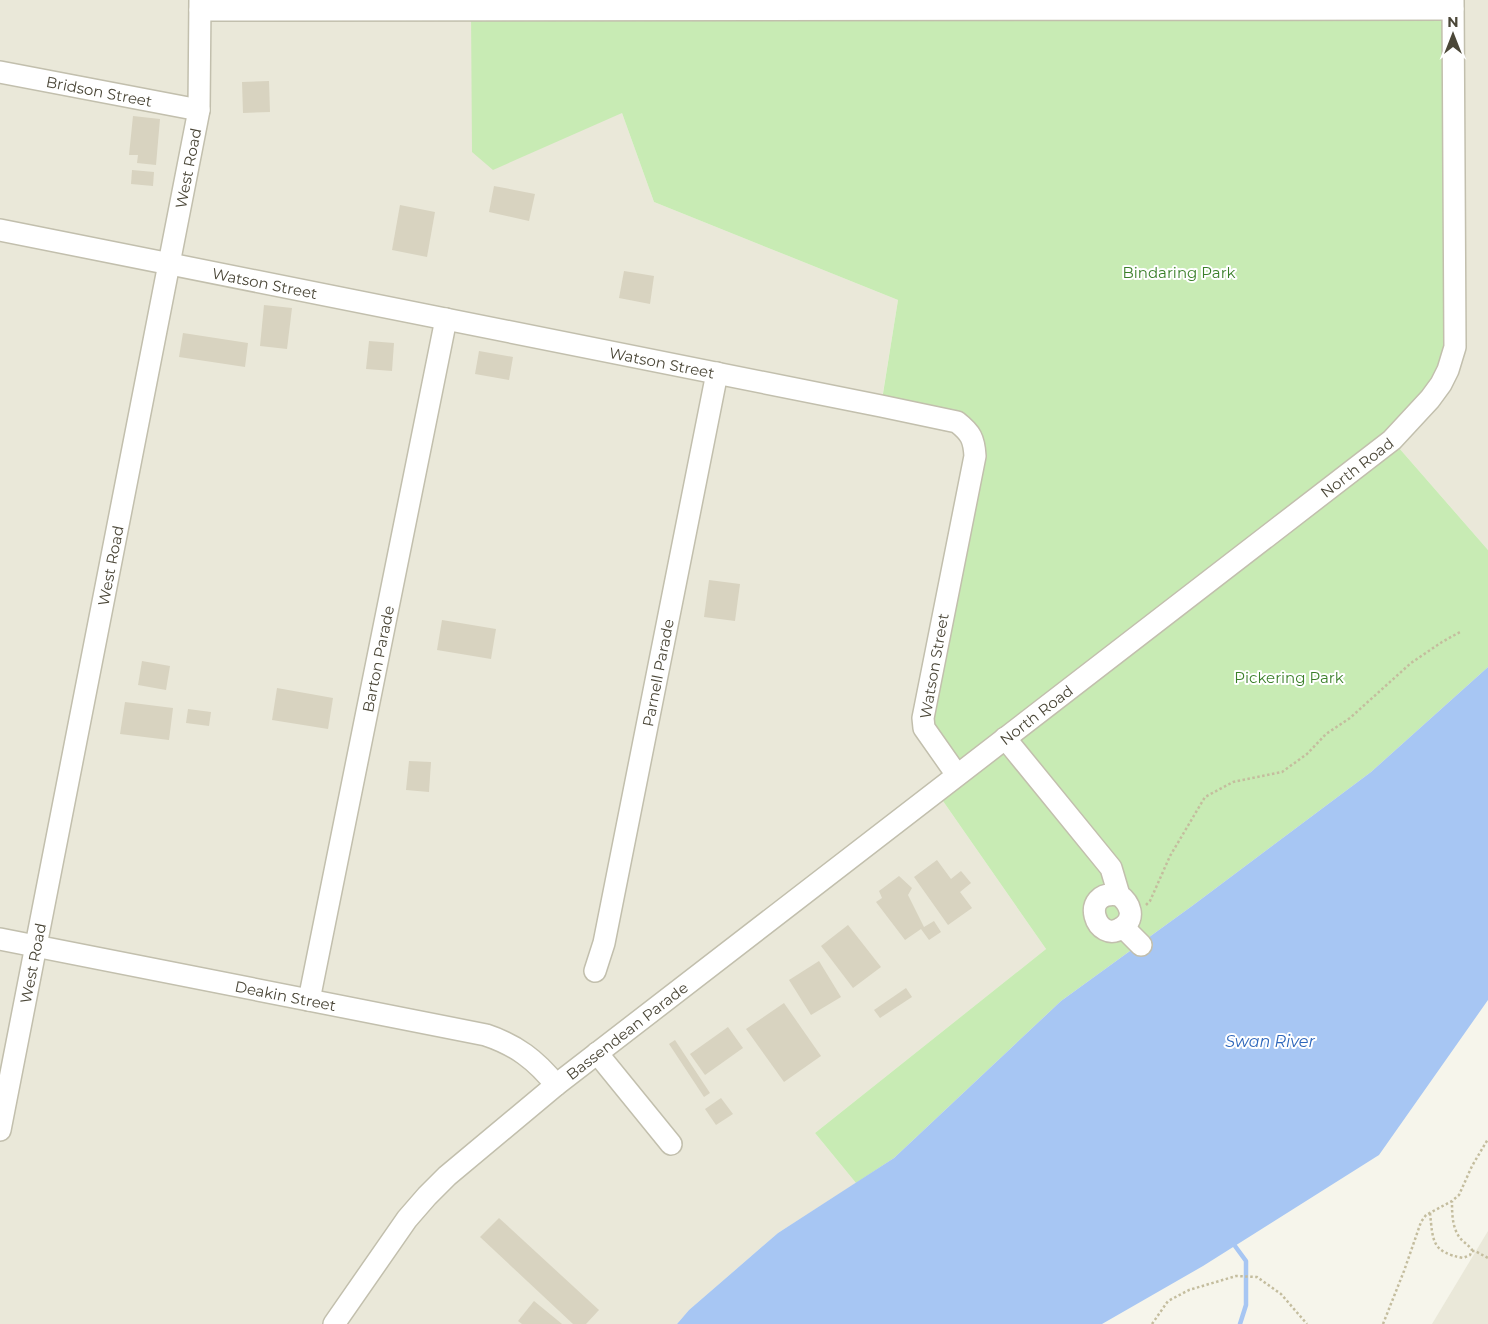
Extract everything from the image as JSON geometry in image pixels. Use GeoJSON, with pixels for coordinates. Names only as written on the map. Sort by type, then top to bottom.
{"type":"FeatureCollection","features":[{"type":"Feature","properties":{"kind":"street"},"geometry":{"type":"LineString","coordinates":[[200,5],[1452,5]]}},
{"type":"Feature","properties":{"kind":"street","name":"West Road"},"geometry":{"type":"LineString","coordinates":[[0,1130],[199,110],[200,5]]}},
{"type":"Feature","properties":{"kind":"street","name":"North Road"},"geometry":{"type":"LineString","coordinates":[[957,775],[1392,440],[1430,399],[1441,384],[1448,370],[1455,347],[1452,5]]}},
{"type":"Feature","properties":{"kind":"street","name":"Bridson Street"},"geometry":{"type":"LineString","coordinates":[[0,72],[199,110]]}},
{"type":"Feature","properties":{"kind":"street","name":"Watson Street"},"geometry":{"type":"LineString","coordinates":[[0,230],[957,422],[966,430],[974,442],[975,456],[923,718],[924,728],[957,775]]}},
{"type":"Feature","properties":{"kind":"street","name":"Barton Parade"},"geometry":{"type":"LineString","coordinates":[[308,1000],[446,319]]}},
{"type":"Feature","properties":{"kind":"street","name":"Parnell Parade"},"geometry":{"type":"LineString","coordinates":[[595,971],[604,943],[717,373]]}},
{"type":"Feature","properties":{"kind":"street"},"geometry":{"type":"LineString","coordinates":[[1005,738],[1111,868],[1119,895]]}},
{"type":"Feature","properties":{"kind":"street","name":"Bassendean Parade"},"geometry":{"type":"LineString","coordinates":[[334,1324],[407,1219],[426,1196],[447,1176],[556,1085],[957,775]]}},
{"type":"Feature","properties":{"kind":"street"},"geometry":{"type":"LineString","coordinates":[[1112,894],[1119,895],[1125,899],[1130,906],[1131,914],[1126,924],[1117,930],[1110,931],[1098,924],[1094,912],[1099,899],[1112,894]]}},
{"type":"Feature","properties":{"kind":"street"},"geometry":{"type":"LineString","coordinates":[[1126,924],[1142,945]]}},
{"type":"Feature","properties":{"kind":"street","name":"Deakin Street"},"geometry":{"type":"LineString","coordinates":[[0,939],[486,1035],[504,1041],[520,1050],[545,1072],[556,1085]]}},
{"type":"Feature","properties":{"kind":"street"},"geometry":{"type":"LineString","coordinates":[[598,1053],[671,1144]]}},
{"type":"Feature","properties":{"kind":"path"},"geometry":{"type":"LineString","coordinates":[[1126,924],[1150,901],[1170,856],[1205,797],[1233,782],[1282,772],[1307,754],[1326,734],[1350,718],[1411,663],[1460,632]]}},
{"type":"Feature","properties":{"kind":"path"},"geometry":{"type":"LineString","coordinates":[[1383,1324],[1422,1222],[1426,1215],[1452,1201],[1459,1195],[1472,1166],[1488,1139]]}},
{"type":"Feature","properties":{"kind":"path"},"geometry":{"type":"LineString","coordinates":[[1452,1201],[1453,1220],[1458,1236],[1470,1246],[1472,1251]]}},
{"type":"Feature","properties":{"kind":"path"},"geometry":{"type":"LineString","coordinates":[[1430,1213],[1432,1233],[1437,1247],[1448,1255],[1463,1258],[1470,1255],[1472,1251]]}},
{"type":"Feature","properties":{"kind":"path"},"geometry":{"type":"LineString","coordinates":[[1472,1251],[1488,1258]]}},
{"type":"Feature","properties":{"kind":"path"},"geometry":{"type":"LineString","coordinates":[[1152,1324],[1168,1301],[1189,1290],[1236,1276],[1257,1277],[1281,1294],[1307,1324]]}},
{"type":"Feature","properties":{"kind":"shaded area"},"geometry":{"type":"Polygon","coordinates":[[[0,0],[455,0],[622,113],[654,202],[898,300],[881,405],[966,429],[957,775],[936,791],[1046,949],[815,1133],[856,1183],[778,1233],[689,1310],[677,1324],[0,1324],[0,0]]]}},
{"type":"Feature","properties":{"kind":"shaded area"},"geometry":{"type":"Polygon","coordinates":[[[609,0],[1488,0],[1488,550],[1392,440],[609,0]]]}},
{"type":"Feature","properties":{"kind":"shaded area"},"geometry":{"type":"Polygon","coordinates":[[[1488,1231],[1488,1324],[1432,1324],[1488,1231]]]}},
{"type":"Feature","properties":{"kind":"green space","name":"Bindaring Park"},"geometry":{"type":"Polygon","coordinates":[[[1453,9],[1455,347],[1392,440],[1488,550],[1488,667],[1371,772],[1061,1001],[894,1158],[856,1183],[815,1133],[1046,949],[936,791],[957,775],[924,728],[975,456],[966,429],[881,406],[898,300],[654,202],[622,113],[493,170],[472,152],[471,10],[1453,9]]]}},
{"type":"Feature","properties":{"kind":"water","name":"Swan River"},"geometry":{"type":"Polygon","coordinates":[[[1488,667],[1488,1000],[1379,1155],[1203,1266],[1102,1324],[677,1324],[689,1310],[778,1233],[894,1158],[1061,1001],[1371,772],[1488,667]]]}},
{"type":"Feature","properties":{"kind":"building"},"geometry":{"type":"Polygon","coordinates":[[[269,81],[270,112],[243,113],[242,82],[269,81]]]}},
{"type":"Feature","properties":{"kind":"building"},"geometry":{"type":"Polygon","coordinates":[[[133,116],[160,119],[156,165],[137,163],[138,155],[129,155],[133,116]]]}},
{"type":"Feature","properties":{"kind":"building"},"geometry":{"type":"Polygon","coordinates":[[[132,170],[154,172],[153,186],[131,184],[132,170]]]}},
{"type":"Feature","properties":{"kind":"building"},"geometry":{"type":"Polygon","coordinates":[[[494,186],[535,194],[529,221],[489,212],[494,186]]]}},
{"type":"Feature","properties":{"kind":"building"},"geometry":{"type":"Polygon","coordinates":[[[400,205],[435,212],[427,257],[392,250],[400,205]]]}},
{"type":"Feature","properties":{"kind":"building"},"geometry":{"type":"Polygon","coordinates":[[[624,271],[654,276],[650,304],[619,298],[624,271]]]}},
{"type":"Feature","properties":{"kind":"building"},"geometry":{"type":"Polygon","coordinates":[[[264,305],[292,308],[287,349],[260,346],[264,305]]]}},
{"type":"Feature","properties":{"kind":"building"},"geometry":{"type":"Polygon","coordinates":[[[183,333],[248,343],[245,367],[179,357],[183,333]]]}},
{"type":"Feature","properties":{"kind":"building"},"geometry":{"type":"Polygon","coordinates":[[[369,341],[394,343],[392,371],[366,369],[369,341]]]}},
{"type":"Feature","properties":{"kind":"building"},"geometry":{"type":"Polygon","coordinates":[[[479,351],[513,357],[509,380],[475,374],[479,351]]]}},
{"type":"Feature","properties":{"kind":"building"},"geometry":{"type":"Polygon","coordinates":[[[709,580],[740,584],[735,621],[704,617],[709,580]]]}},
{"type":"Feature","properties":{"kind":"building"},"geometry":{"type":"Polygon","coordinates":[[[442,620],[496,629],[491,659],[437,650],[442,620]]]}},
{"type":"Feature","properties":{"kind":"building"},"geometry":{"type":"Polygon","coordinates":[[[142,661],[170,666],[166,690],[138,685],[142,661]]]}},
{"type":"Feature","properties":{"kind":"building"},"geometry":{"type":"Polygon","coordinates":[[[277,688],[333,698],[328,729],[272,720],[277,688]]]}},
{"type":"Feature","properties":{"kind":"building"},"geometry":{"type":"Polygon","coordinates":[[[125,702],[173,708],[169,740],[120,734],[125,702]]]}},
{"type":"Feature","properties":{"kind":"building"},"geometry":{"type":"Polygon","coordinates":[[[188,709],[211,712],[209,726],[186,723],[188,709]]]}},
{"type":"Feature","properties":{"kind":"building"},"geometry":{"type":"Polygon","coordinates":[[[409,761],[431,762],[429,792],[406,790],[409,761]]]}},
{"type":"Feature","properties":{"kind":"building"},"geometry":{"type":"Polygon","coordinates":[[[937,860],[951,879],[961,871],[971,883],[960,892],[972,908],[948,925],[914,877],[937,860]]]}},
{"type":"Feature","properties":{"kind":"building"},"geometry":{"type":"Polygon","coordinates":[[[899,876],[912,888],[908,895],[924,927],[934,921],[941,932],[929,940],[921,929],[905,940],[876,902],[882,898],[879,891],[899,876]]]}},
{"type":"Feature","properties":{"kind":"building"},"geometry":{"type":"Polygon","coordinates":[[[848,925],[881,967],[853,988],[821,946],[848,925]]]}},
{"type":"Feature","properties":{"kind":"building"},"geometry":{"type":"Polygon","coordinates":[[[819,961],[841,997],[811,1015],[789,980],[819,961]]]}},
{"type":"Feature","properties":{"kind":"building"},"geometry":{"type":"Polygon","coordinates":[[[906,988],[912,997],[880,1018],[874,1010],[906,988]]]}},
{"type":"Feature","properties":{"kind":"building"},"geometry":{"type":"Polygon","coordinates":[[[784,1003],[821,1056],[784,1082],[746,1029],[784,1003]]]}},
{"type":"Feature","properties":{"kind":"building"},"geometry":{"type":"Polygon","coordinates":[[[728,1027],[743,1048],[705,1075],[690,1054],[728,1027]]]}},
{"type":"Feature","properties":{"kind":"building"},"geometry":{"type":"Polygon","coordinates":[[[675,1040],[710,1093],[704,1097],[669,1044],[675,1040]]]}},
{"type":"Feature","properties":{"kind":"building"},"geometry":{"type":"Polygon","coordinates":[[[721,1098],[733,1114],[716,1125],[705,1109],[721,1098]]]}},
{"type":"Feature","properties":{"kind":"building"},"geometry":{"type":"Polygon","coordinates":[[[499,1218],[599,1310],[586,1324],[573,1324],[480,1237],[499,1218]]]}},
{"type":"Feature","properties":{"kind":"building"},"geometry":{"type":"Polygon","coordinates":[[[534,1301],[562,1324],[522,1324],[518,1321],[534,1301]]]}},
{"type":"Feature","properties":{"kind":"waterway"},"geometry":{"type":"LineString","coordinates":[[1235,1246],[1246,1261],[1246,1305],[1240,1324]]}},
{"type":"Feature","properties":{"kind":"park label","name":"Pickering Park"},"geometry":{"type":"Point","coordinates":[1289,677]}}]}
